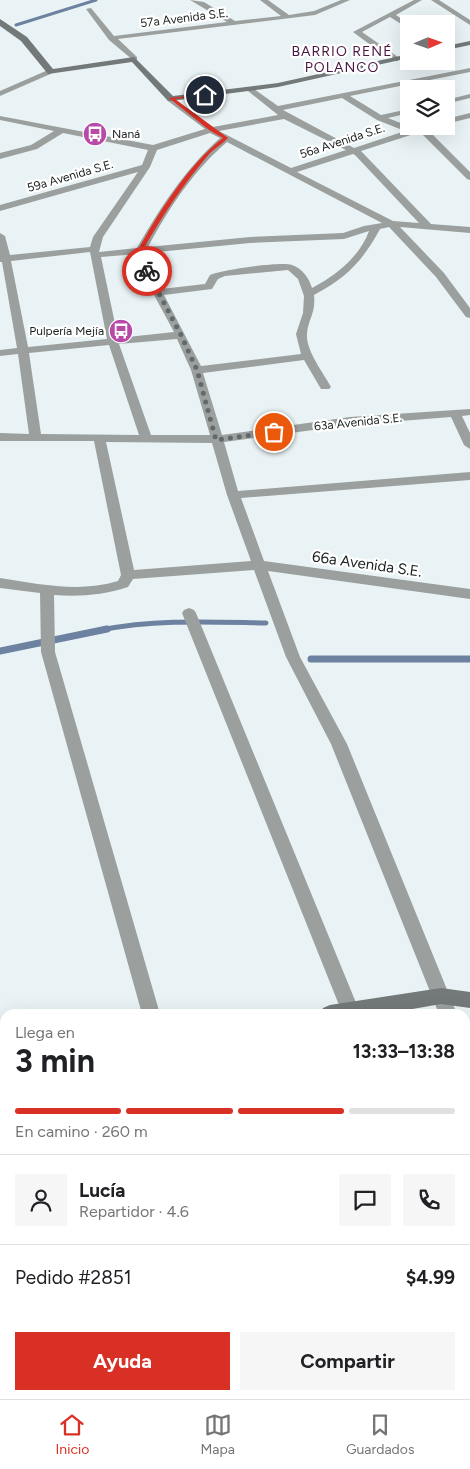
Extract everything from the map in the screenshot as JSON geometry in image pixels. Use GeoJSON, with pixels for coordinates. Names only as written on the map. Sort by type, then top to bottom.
{"type":"FeatureCollection","features":[{"type":"Feature","properties":{"kind":"street"},"geometry":{"type":"LineString","coordinates":[[193,0],[202,3],[233,23]]}},
{"type":"Feature","properties":{"kind":"street"},"geometry":{"type":"LineString","coordinates":[[263,0],[288,17]]}},
{"type":"Feature","properties":{"kind":"street","name":"57a Avenida S.E."},"geometry":{"type":"LineString","coordinates":[[112,38],[288,17],[347,0]]}},
{"type":"Feature","properties":{"kind":"street"},"geometry":{"type":"LineString","coordinates":[[395,59],[357,32],[419,0]]}},
{"type":"Feature","properties":{"kind":"street"},"geometry":{"type":"LineString","coordinates":[[434,0],[470,23]]}},
{"type":"Feature","properties":{"kind":"street"},"geometry":{"type":"LineString","coordinates":[[89,10],[112,38],[171,98],[211,130],[391,224],[440,274],[470,315]]}},
{"type":"Feature","properties":{"kind":"street"},"geometry":{"type":"LineString","coordinates":[[390,14],[400,21]]}},
{"type":"Feature","properties":{"kind":"street"},"geometry":{"type":"LineString","coordinates":[[0,21],[1,24],[24,40],[51,72]]}},
{"type":"Feature","properties":{"kind":"street"},"geometry":{"type":"LineString","coordinates":[[455,46],[470,43]]}},
{"type":"Feature","properties":{"kind":"street"},"geometry":{"type":"LineString","coordinates":[[171,98],[250,89],[296,81],[400,58]]}},
{"type":"Feature","properties":{"kind":"street"},"geometry":{"type":"LineString","coordinates":[[0,94],[10,88],[51,72],[134,59]]}},
{"type":"Feature","properties":{"kind":"street"},"geometry":{"type":"LineString","coordinates":[[276,109],[470,70]]}},
{"type":"Feature","properties":{"kind":"street"},"geometry":{"type":"LineString","coordinates":[[250,89],[285,116],[355,151],[429,228]]}},
{"type":"Feature","properties":{"kind":"street"},"geometry":{"type":"LineString","coordinates":[[344,96],[380,118],[400,123]]}},
{"type":"Feature","properties":{"kind":"street"},"geometry":{"type":"LineString","coordinates":[[455,101],[468,99]]}},
{"type":"Feature","properties":{"kind":"street"},"geometry":{"type":"LineString","coordinates":[[380,118],[400,113]]}},
{"type":"Feature","properties":{"kind":"street"},"geometry":{"type":"LineString","coordinates":[[455,119],[470,115]]}},
{"type":"Feature","properties":{"kind":"street"},"geometry":{"type":"LineString","coordinates":[[0,118],[154,148],[211,130],[285,116]]}},
{"type":"Feature","properties":{"kind":"street"},"geometry":{"type":"LineString","coordinates":[[0,156],[34,147],[62,130]]}},
{"type":"Feature","properties":{"kind":"street","name":"56a Avenida S.E."},"geometry":{"type":"LineString","coordinates":[[291,171],[401,135]]}},
{"type":"Feature","properties":{"kind":"street"},"geometry":{"type":"LineString","coordinates":[[428,135],[470,177]]}},
{"type":"Feature","properties":{"kind":"street"},"geometry":{"type":"LineString","coordinates":[[226,138],[209,151],[175,196],[141,250],[146,271],[159,292],[197,370],[216,440],[234,495],[293,657],[339,744],[446,1009]]}},
{"type":"Feature","properties":{"kind":"street"},"geometry":{"type":"LineString","coordinates":[[0,437],[146,439],[113,342],[95,252],[98,237],[146,168],[154,148]]}},
{"type":"Feature","properties":{"kind":"street","name":"59a Avenida S.E."},"geometry":{"type":"LineString","coordinates":[[0,208],[146,168]]}},
{"type":"Feature","properties":{"kind":"street"},"geometry":{"type":"LineString","coordinates":[[3,259],[141,250],[250,240],[344,236],[376,226],[391,224],[470,230]]}},
{"type":"Feature","properties":{"kind":"street"},"geometry":{"type":"LineString","coordinates":[[308,294],[337,279],[350,267],[364,250],[376,226]]}},
{"type":"Feature","properties":{"kind":"street"},"geometry":{"type":"LineString","coordinates":[[0,236],[3,259],[24,351],[35,437]]}},
{"type":"Feature","properties":{"kind":"street"},"geometry":{"type":"LineString","coordinates":[[159,292],[208,287],[211,285],[214,277],[223,272],[289,267],[301,273],[306,283],[309,310],[303,327],[302,339],[325,387]]}},
{"type":"Feature","properties":{"kind":"street"},"geometry":{"type":"LineString","coordinates":[[0,353],[181,335]]}},
{"type":"Feature","properties":{"kind":"street"},"geometry":{"type":"LineString","coordinates":[[197,370],[309,356]]}},
{"type":"Feature","properties":{"kind":"street"},"geometry":{"type":"LineString","coordinates":[[454,412],[470,445]]}},
{"type":"Feature","properties":{"kind":"street","name":"63a Avenida S.E."},"geometry":{"type":"LineString","coordinates":[[146,439],[216,440],[350,421],[470,412]]}},
{"type":"Feature","properties":{"kind":"street"},"geometry":{"type":"LineString","coordinates":[[0,583],[47,589],[97,591],[110,589],[125,579],[99,438]]}},
{"type":"Feature","properties":{"kind":"street"},"geometry":{"type":"LineString","coordinates":[[234,495],[470,476]]}},
{"type":"Feature","properties":{"kind":"street","name":"66a Avenida S.E."},"geometry":{"type":"LineString","coordinates":[[125,579],[259,565],[470,594]]}},
{"type":"Feature","properties":{"kind":"street"},"geometry":{"type":"LineString","coordinates":[[47,589],[48,652],[150,1009]]}},
{"type":"Feature","properties":{"kind":"street"},"geometry":{"type":"LineString","coordinates":[[190,613],[350,1009]]}},
{"type":"Feature","properties":{"kind":"street"},"geometry":{"type":"LineString","coordinates":[[356,1009],[441,996],[470,1000]]}},
{"type":"Feature","properties":{"kind":"waterway"},"geometry":{"type":"LineString","coordinates":[[16,25],[96,0]]}},
{"type":"Feature","properties":{"kind":"waterway"},"geometry":{"type":"LineString","coordinates":[[101,630],[122,626],[163,623],[266,623]]}},
{"type":"Feature","properties":{"kind":"waterway"},"geometry":{"type":"LineString","coordinates":[[0,651],[107,629]]}},
{"type":"Feature","properties":{"kind":"waterway"},"geometry":{"type":"LineString","coordinates":[[311,659],[470,659]]}},
{"type":"Feature","properties":{"kind":"way so far"},"geometry":{"type":"LineString","coordinates":[[147,271],[197,370],[216,440],[274,432]]}},
{"type":"Feature","properties":{"kind":"place","name":"Naná"},"geometry":{"type":"Point","coordinates":[95,134]}},
{"type":"Feature","properties":{"kind":"place","name":"Pulpería Mejía"},"geometry":{"type":"Point","coordinates":[121,331]}},
{"type":"Feature","properties":{"kind":"district","name":"BARRIO RENÉ POLANCO"},"geometry":{"type":"Point","coordinates":[342,59]}},
{"type":"Feature","properties":{"kind":"route"},"geometry":{"type":"LineString","coordinates":[[147,271],[141,250],[150,234],[175,196],[209,151],[226,138],[211,130],[171,98],[205,95]]}}]}
